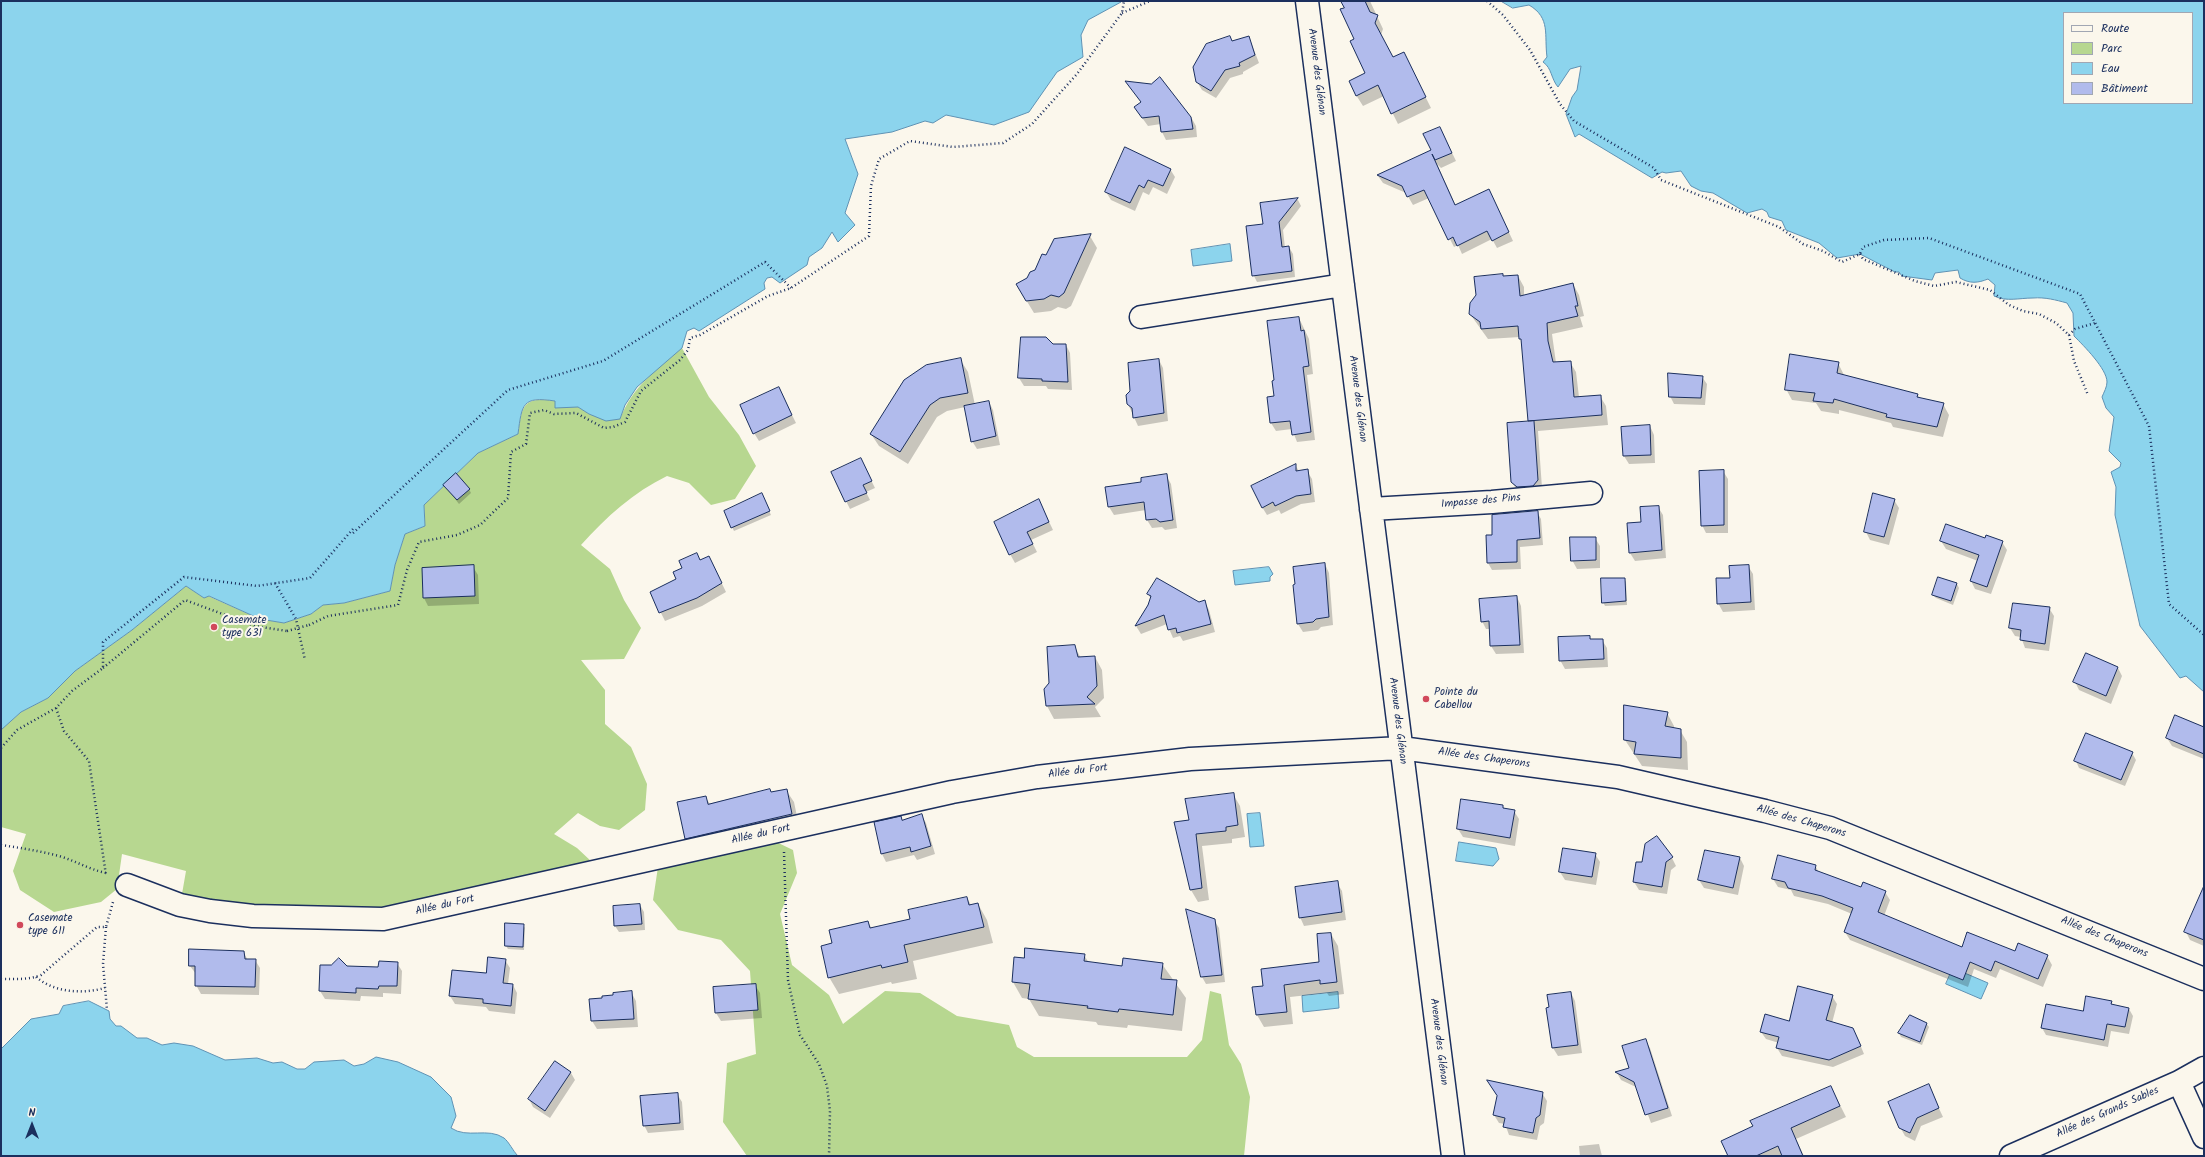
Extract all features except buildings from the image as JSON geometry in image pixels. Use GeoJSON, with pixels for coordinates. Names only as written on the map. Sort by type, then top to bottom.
{"type":"FeatureCollection","features":[{"type":"Feature","properties":{"kind":"street","name":"Avenue des Glénan"},"geometry":{"type":"LineString","coordinates":[[1307,1],[1453,1156]]}},
{"type":"Feature","properties":{"kind":"street"},"geometry":{"type":"LineString","coordinates":[[1141,317],[1343,286]]}},
{"type":"Feature","properties":{"kind":"street","name":"Impasse des Pins"},"geometry":{"type":"LineString","coordinates":[[1371,509],[1492,502],[1591,492]]}},
{"type":"Feature","properties":{"kind":"street","name":"Allée du Fort"},"geometry":{"type":"LineString","coordinates":[[118,883],[174,903],[210,911],[253,916],[383,919],[960,791],[1089,770],[1190,759],[1401,748]]}},
{"type":"Feature","properties":{"kind":"street","name":"Allée des Chaperons"},"geometry":{"type":"LineString","coordinates":[[1401,748],[1618,777],[1765,811],[1830,828],[2204,979]]}},
{"type":"Feature","properties":{"kind":"street","name":"Allée des Grands Sables"},"geometry":{"type":"LineString","coordinates":[[2011,1156],[2180,1082],[2204,1068]]}},
{"type":"Feature","properties":{"kind":"street"},"geometry":{"type":"LineString","coordinates":[[2180,1082],[2204,1137]]}},
{"type":"Feature","properties":{"kind":"path"},"geometry":{"type":"LineString","coordinates":[[1,748],[18,730],[56,708],[72,691],[103,668],[186,600],[255,626],[287,631],[328,616],[398,605],[406,570],[419,542],[457,535],[480,525],[508,498],[511,452],[526,444],[530,413],[544,410],[554,414],[576,413],[604,428],[613,427],[625,422],[641,391],[680,360],[688,350],[690,338],[700,335],[768,296],[791,288],[869,236],[871,186],[879,159],[910,141],[953,147],[1002,143],[1032,124],[1076,74],[1122,13],[1124,1]]}},
{"type":"Feature","properties":{"kind":"path"},"geometry":{"type":"LineString","coordinates":[[1122,13],[1150,1]]}},
{"type":"Feature","properties":{"kind":"path"},"geometry":{"type":"LineString","coordinates":[[1487,1],[1503,15],[1530,50],[1560,104],[1574,121],[1654,168],[1661,180],[1779,227],[1802,244],[1823,251],[1842,262],[1860,254],[1863,247],[1884,240],[1929,238],[2080,294],[2149,426],[2169,604],[2204,635]]}},
{"type":"Feature","properties":{"kind":"path"},"geometry":{"type":"LineString","coordinates":[[1860,254],[1863,259],[1897,276],[1914,281],[1934,286],[1956,282],[1990,290],[2023,312],[2039,314],[2056,323],[2069,335],[2074,361],[2088,395]]}},
{"type":"Feature","properties":{"kind":"path"},"geometry":{"type":"LineString","coordinates":[[103,668],[103,642],[184,577],[256,586],[310,578],[353,531],[508,390],[603,361],[765,262],[791,288]]}},
{"type":"Feature","properties":{"kind":"path"},"geometry":{"type":"LineString","coordinates":[[2069,335],[2075,329],[2095,322]]}},
{"type":"Feature","properties":{"kind":"path"},"geometry":{"type":"LineString","coordinates":[[275,583],[296,619],[305,660]]}},
{"type":"Feature","properties":{"kind":"path"},"geometry":{"type":"LineString","coordinates":[[56,708],[64,731],[89,761],[106,873]]}},
{"type":"Feature","properties":{"kind":"path"},"geometry":{"type":"LineString","coordinates":[[784,829],[788,980],[800,1035],[819,1064],[827,1086],[830,1110],[829,1156]]}},
{"type":"Feature","properties":{"kind":"path"},"geometry":{"type":"LineString","coordinates":[[1,845],[47,853],[72,860],[87,869],[106,873],[118,883],[122,896],[114,900],[106,926],[103,964],[107,1010]]}},
{"type":"Feature","properties":{"kind":"path"},"geometry":{"type":"LineString","coordinates":[[1,979],[21,980],[36,977],[54,965],[97,927],[106,926]]}},
{"type":"Feature","properties":{"kind":"path"},"geometry":{"type":"LineString","coordinates":[[36,977],[41,982],[68,991],[85,992],[105,988]]}},
{"type":"Feature","properties":{"kind":"green space"},"geometry":{"type":"Polygon","coordinates":[[[682,348],[709,397],[739,435],[756,466],[735,499],[711,505],[689,483],[667,476],[632,497],[610,515],[581,545],[610,569],[624,600],[641,628],[624,659],[581,660],[605,690],[605,724],[631,747],[647,784],[645,810],[619,830],[600,826],[578,813],[554,834],[577,848],[592,862],[397,909],[347,911],[207,903],[182,894],[186,871],[122,854],[117,889],[101,902],[54,912],[20,890],[13,871],[26,834],[1,827],[1,730],[21,712],[48,698],[75,671],[132,630],[186,586],[204,598],[208,596],[260,619],[284,623],[311,614],[323,605],[344,603],[390,591],[395,565],[405,534],[425,526],[424,505],[478,453],[518,434],[521,416],[526,405],[537,400],[556,401],[555,407],[578,407],[589,414],[620,419],[625,407],[638,388],[654,371],[682,348]]]}},
{"type":"Feature","properties":{"kind":"green space"},"geometry":{"type":"Polygon","coordinates":[[[770,839],[793,850],[797,873],[780,914],[792,965],[829,995],[843,1024],[885,991],[920,993],[957,1016],[1009,1025],[1017,1047],[1034,1057],[1187,1057],[1202,1040],[1210,991],[1221,994],[1229,1045],[1241,1064],[1250,1097],[1244,1156],[747,1156],[723,1122],[727,1063],[756,1054],[750,971],[721,940],[678,930],[653,900],[658,867],[770,839]]]}},
{"type":"Feature","properties":{"kind":"water"},"geometry":{"type":"Polygon","coordinates":[[[1,1],[1121,2],[1088,20],[1081,35],[1083,57],[1057,72],[1029,112],[994,125],[946,115],[933,123],[925,121],[892,132],[845,139],[858,174],[845,213],[855,225],[838,242],[832,232],[822,248],[809,257],[807,265],[780,283],[772,277],[767,278],[764,283],[765,289],[699,331],[694,328],[687,331],[682,348],[637,387],[625,405],[620,419],[606,421],[589,414],[578,407],[555,408],[555,401],[536,400],[530,401],[526,404],[521,415],[518,434],[478,453],[424,505],[425,526],[405,534],[395,565],[390,591],[344,603],[323,605],[311,614],[284,623],[260,619],[209,596],[204,598],[186,586],[132,630],[75,671],[48,698],[21,712],[1,730],[1,1]]]}},
{"type":"Feature","properties":{"kind":"water"},"geometry":{"type":"Polygon","coordinates":[[[1501,1],[2204,1],[2204,692],[2186,676],[2180,678],[2140,626],[2115,515],[2116,487],[2111,472],[2120,467],[2121,463],[2109,451],[2114,417],[2106,408],[2102,397],[2107,382],[2106,377],[2099,364],[2074,336],[2073,313],[2067,303],[2042,298],[1999,298],[1994,296],[1995,285],[1988,279],[1977,282],[1967,281],[1960,278],[1958,270],[1935,273],[1932,280],[1902,276],[1899,272],[1895,272],[1860,254],[1837,258],[1819,243],[1786,230],[1782,221],[1769,217],[1767,212],[1762,209],[1747,213],[1713,193],[1701,191],[1691,186],[1681,171],[1666,173],[1662,172],[1652,178],[1579,134],[1575,137],[1566,114],[1572,97],[1577,90],[1581,66],[1570,69],[1558,87],[1550,70],[1543,62],[1547,57],[1544,21],[1536,10],[1529,5],[1513,8],[1501,1]]]}},
{"type":"Feature","properties":{"kind":"water"},"geometry":{"type":"Polygon","coordinates":[[[1230,244],[1232,261],[1193,266],[1191,250],[1230,244]]]}},
{"type":"Feature","properties":{"kind":"water"},"geometry":{"type":"Polygon","coordinates":[[[1269,567],[1273,574],[1270,577],[1270,581],[1235,585],[1233,571],[1269,567]]]}},
{"type":"Feature","properties":{"kind":"water"},"geometry":{"type":"Polygon","coordinates":[[[1260,813],[1264,846],[1250,847],[1247,814],[1260,813]]]}},
{"type":"Feature","properties":{"kind":"water"},"geometry":{"type":"Polygon","coordinates":[[[1459,842],[1496,848],[1499,859],[1493,866],[1456,861],[1459,842]]]}},
{"type":"Feature","properties":{"kind":"water"},"geometry":{"type":"Polygon","coordinates":[[[1953,968],[1988,983],[1981,999],[1946,984],[1953,968]]]}},
{"type":"Feature","properties":{"kind":"water"},"geometry":{"type":"Polygon","coordinates":[[[1338,992],[1339,1008],[1303,1012],[1302,996],[1338,992]]]}},
{"type":"Feature","properties":{"kind":"water"},"geometry":{"type":"Polygon","coordinates":[[[89,1001],[109,1011],[110,1019],[116,1026],[121,1026],[137,1038],[147,1038],[162,1045],[174,1043],[193,1046],[225,1060],[257,1058],[273,1063],[282,1062],[297,1069],[305,1069],[314,1062],[344,1060],[354,1066],[364,1064],[376,1057],[398,1062],[431,1077],[451,1097],[456,1116],[451,1128],[464,1133],[491,1133],[498,1135],[506,1140],[518,1156],[1,1156],[1,1049],[31,1019],[59,1014],[63,1006],[89,1001]]]}},
{"type":"Feature","properties":{"kind":"place","name":"Casemate type 631"},"geometry":{"type":"Point","coordinates":[214,627]}},
{"type":"Feature","properties":{"kind":"place","name":"Pointe du Cabellou"},"geometry":{"type":"Point","coordinates":[1426,699]}},
{"type":"Feature","properties":{"kind":"place","name":"Casemate type 611"},"geometry":{"type":"Point","coordinates":[20,925]}}]}
